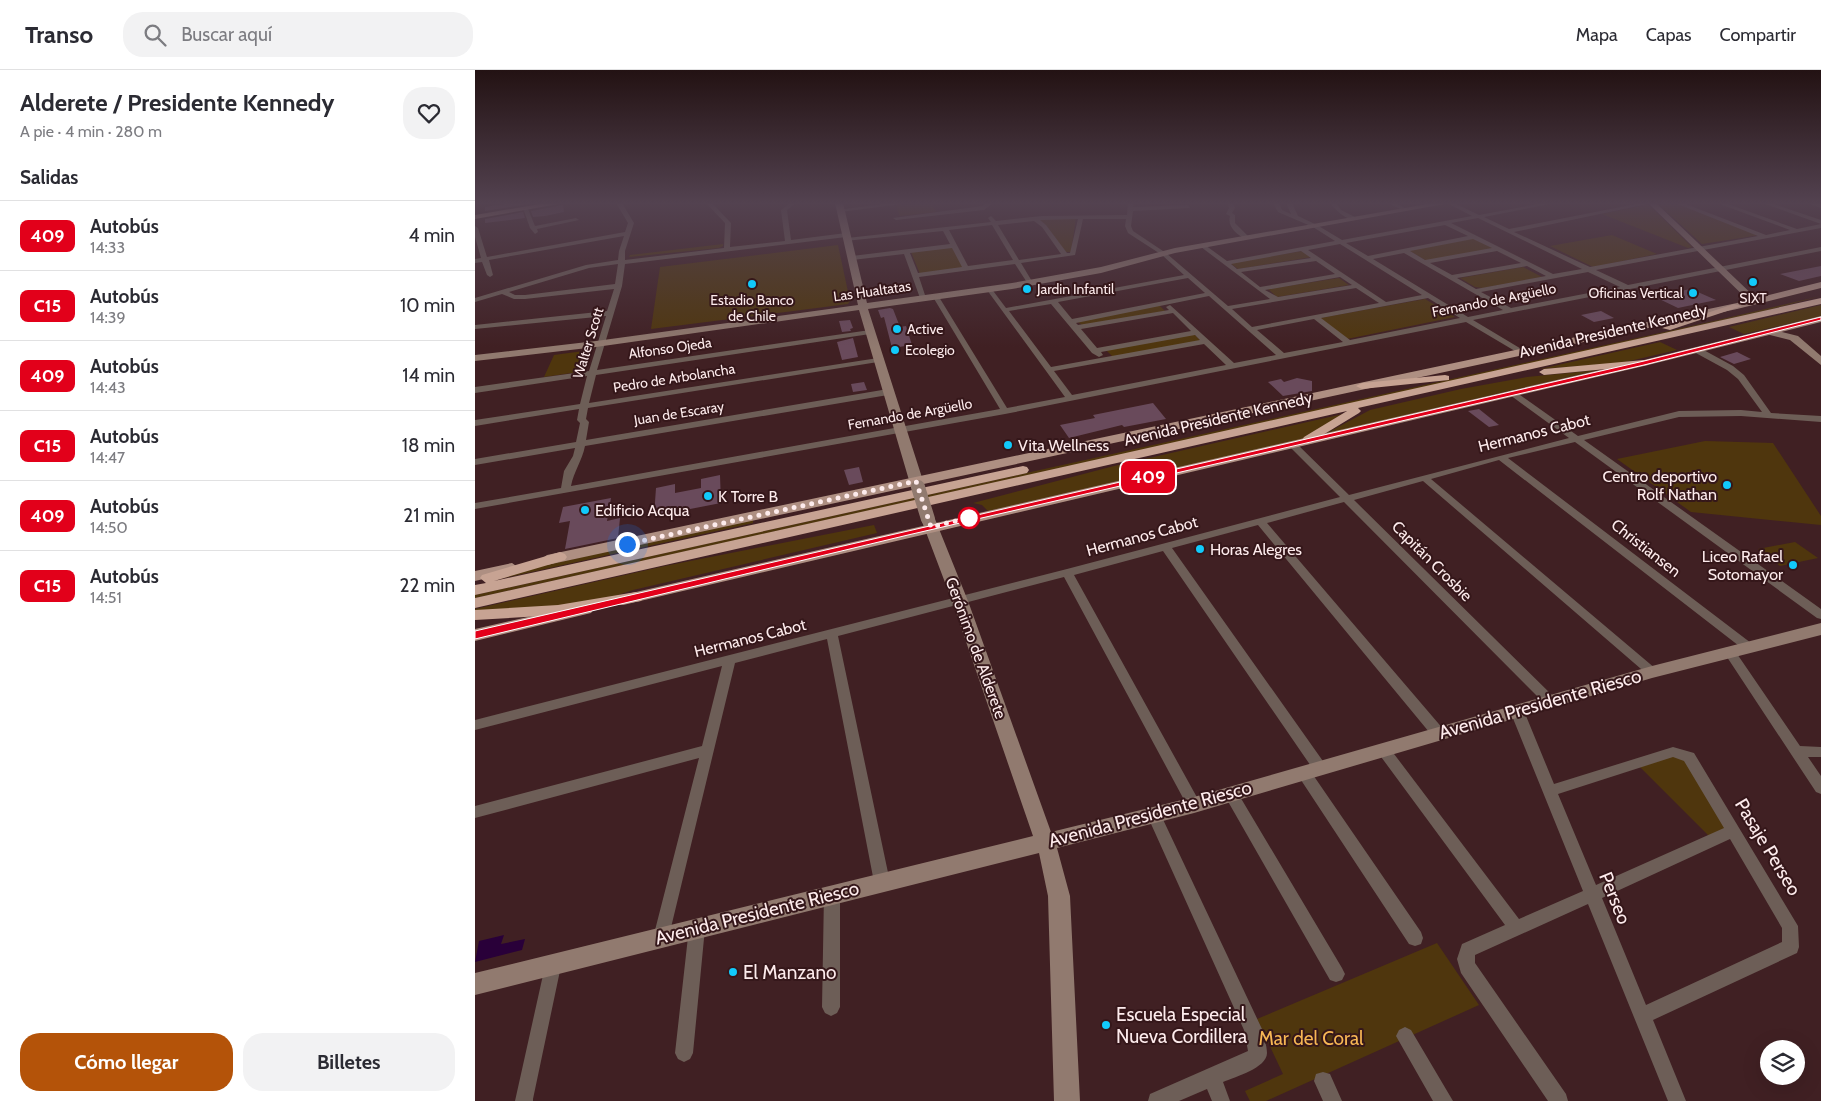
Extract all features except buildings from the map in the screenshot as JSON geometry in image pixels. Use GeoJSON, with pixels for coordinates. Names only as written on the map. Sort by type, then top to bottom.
{"type":"FeatureCollection","features":[{"type":"Feature","properties":{"kind":"highway","name":"Avenida Presidente Kennedy"},"geometry":{"type":"LineString","coordinates":[[475,590],[1445,378],[1821,292]]}},
{"type":"Feature","properties":{"kind":"highway","name":"Avenida Presidente Kennedy"},"geometry":{"type":"LineString","coordinates":[[475,603],[1385,400],[1821,300]]}},
{"type":"Feature","properties":{"kind":"highway"},"geometry":{"type":"LineString","coordinates":[[1665,329],[1737,306]]}},
{"type":"Feature","properties":{"kind":"highway"},"geometry":{"type":"LineString","coordinates":[[1468,381],[1644,363]]}},
{"type":"Feature","properties":{"kind":"highway"},"geometry":{"type":"LineString","coordinates":[[1362,386],[1445,378]]}},
{"type":"Feature","properties":{"kind":"highway"},"geometry":{"type":"LineString","coordinates":[[1308,440],[1347,415],[1385,400]]}},
{"type":"Feature","properties":{"kind":"highway"},"geometry":{"type":"LineString","coordinates":[[475,582],[560,557]]}},
{"type":"Feature","properties":{"kind":"highway"},"geometry":{"type":"LineString","coordinates":[[475,615],[558,610],[636,597]]}},
{"type":"Feature","properties":{"kind":"main road","name":"Gerónimo de Alderete"},"geometry":{"type":"LineString","coordinates":[[850,251],[878,360],[917,484],[1053,864],[1059,896],[1062,1100]]}},
{"type":"Feature","properties":{"kind":"main road","name":"Las Hualtatas"},"geometry":{"type":"LineString","coordinates":[[475,358],[603,343],[1030,283],[1101,270],[1178,251]]}},
{"type":"Feature","properties":{"kind":"main road"},"geometry":{"type":"LineString","coordinates":[[1702,251],[1755,302]]}},
{"type":"Feature","properties":{"kind":"main road"},"geometry":{"type":"LineString","coordinates":[[475,576],[917,484],[1737,306],[1821,285]]}},
{"type":"Feature","properties":{"kind":"main road"},"geometry":{"type":"LineString","coordinates":[[475,635],[636,597],[930,523],[1292,444],[1644,363],[1821,319]]}},
{"type":"Feature","properties":{"kind":"main road"},"geometry":{"type":"LineString","coordinates":[[1790,327],[1794,338]]}},
{"type":"Feature","properties":{"kind":"main road"},"geometry":{"type":"LineString","coordinates":[[1771,332],[1785,334],[1794,338],[1818,358]]}},
{"type":"Feature","properties":{"kind":"main road","name":"Avenida Presidente Riesco"},"geometry":{"type":"LineString","coordinates":[[475,984],[1194,805],[1651,672],[1747,646],[1821,629]]}},
{"type":"Feature","properties":{"kind":"street"},"geometry":{"type":"LineString","coordinates":[[482,251],[490,275]]}},
{"type":"Feature","properties":{"kind":"street"},"geometry":{"type":"LineString","coordinates":[[475,261],[528,251]]}},
{"type":"Feature","properties":{"kind":"street","name":"Walter Scott"},"geometry":{"type":"LineString","coordinates":[[565,490],[569,471],[581,444],[585,422],[581,420],[592,373],[603,343],[619,286],[622,251]]}},
{"type":"Feature","properties":{"kind":"street"},"geometry":{"type":"LineString","coordinates":[[475,300],[570,270],[622,261],[709,251]]}},
{"type":"Feature","properties":{"kind":"street"},"geometry":{"type":"LineString","coordinates":[[852,258],[914,251]]}},
{"type":"Feature","properties":{"kind":"street"},"geometry":{"type":"LineString","coordinates":[[956,251],[965,269]]}},
{"type":"Feature","properties":{"kind":"street"},"geometry":{"type":"LineString","coordinates":[[1011,251],[1030,283]]}},
{"type":"Feature","properties":{"kind":"street"},"geometry":{"type":"LineString","coordinates":[[1062,251],[1066,256]]}},
{"type":"Feature","properties":{"kind":"street"},"geometry":{"type":"LineString","coordinates":[[916,275],[1066,256],[1073,254],[1074,251]]}},
{"type":"Feature","properties":{"kind":"street"},"geometry":{"type":"LineString","coordinates":[[1160,251],[1282,356]]}},
{"type":"Feature","properties":{"kind":"street"},"geometry":{"type":"LineString","coordinates":[[1210,251],[1259,289],[1277,300]]}},
{"type":"Feature","properties":{"kind":"street"},"geometry":{"type":"LineString","coordinates":[[1226,263],[1291,251]]}},
{"type":"Feature","properties":{"kind":"street"},"geometry":{"type":"LineString","coordinates":[[1305,251],[1385,304]]}},
{"type":"Feature","properties":{"kind":"street"},"geometry":{"type":"LineString","coordinates":[[1356,251],[1520,352]]}},
{"type":"Feature","properties":{"kind":"street"},"geometry":{"type":"LineString","coordinates":[[1367,258],[1404,251]]}},
{"type":"Feature","properties":{"kind":"street"},"geometry":{"type":"LineString","coordinates":[[1405,251],[1510,311]]}},
{"type":"Feature","properties":{"kind":"street"},"geometry":{"type":"LineString","coordinates":[[1424,262],[1487,251]]}},
{"type":"Feature","properties":{"kind":"street"},"geometry":{"type":"LineString","coordinates":[[1503,251],[1552,276]]}},
{"type":"Feature","properties":{"kind":"street"},"geometry":{"type":"LineString","coordinates":[[1551,251],[1627,288]]}},
{"type":"Feature","properties":{"kind":"street"},"geometry":{"type":"LineString","coordinates":[[1474,290],[1683,251]]}},
{"type":"Feature","properties":{"kind":"street","name":"Fernando de Argüello"},"geometry":{"type":"LineString","coordinates":[[475,506],[1005,411],[1810,251]]}},
{"type":"Feature","properties":{"kind":"street"},"geometry":{"type":"LineString","coordinates":[[907,252],[923,298]]}},
{"type":"Feature","properties":{"kind":"street"},"geometry":{"type":"LineString","coordinates":[[1236,271],[1316,259]]}},
{"type":"Feature","properties":{"kind":"street"},"geometry":{"type":"LineString","coordinates":[[1451,277],[1527,264]]}},
{"type":"Feature","properties":{"kind":"street"},"geometry":{"type":"LineString","coordinates":[[1259,289],[1341,275]]}},
{"type":"Feature","properties":{"kind":"street"},"geometry":{"type":"LineString","coordinates":[[1005,310],[1189,276]]}},
{"type":"Feature","properties":{"kind":"street"},"geometry":{"type":"LineString","coordinates":[[501,292],[514,297],[525,298],[619,286]]}},
{"type":"Feature","properties":{"kind":"street"},"geometry":{"type":"LineString","coordinates":[[1227,308],[1357,286]]}},
{"type":"Feature","properties":{"kind":"street"},"geometry":{"type":"LineString","coordinates":[[989,289],[1070,398]]}},
{"type":"Feature","properties":{"kind":"street"},"geometry":{"type":"LineString","coordinates":[[1070,322],[1211,294]]}},
{"type":"Feature","properties":{"kind":"street"},"geometry":{"type":"LineString","coordinates":[[1251,329],[1428,296]]}},
{"type":"Feature","properties":{"kind":"street"},"geometry":{"type":"LineString","coordinates":[[936,297],[1005,411]]}},
{"type":"Feature","properties":{"kind":"street"},"geometry":{"type":"LineString","coordinates":[[1053,302],[1104,360]]}},
{"type":"Feature","properties":{"kind":"street"},"geometry":{"type":"LineString","coordinates":[[1166,303],[1232,366]]}},
{"type":"Feature","properties":{"kind":"street"},"geometry":{"type":"LineString","coordinates":[[1076,328],[1174,311]]}},
{"type":"Feature","properties":{"kind":"street"},"geometry":{"type":"LineString","coordinates":[[475,327],[611,313]]}},
{"type":"Feature","properties":{"kind":"street"},"geometry":{"type":"LineString","coordinates":[[1315,317],[1349,343]]}},
{"type":"Feature","properties":{"kind":"street","name":"Alfonso Ojeda"},"geometry":{"type":"LineString","coordinates":[[475,390],[870,332]]}},
{"type":"Feature","properties":{"kind":"street"},"geometry":{"type":"LineString","coordinates":[[1095,350],[1196,332]]}},
{"type":"Feature","properties":{"kind":"street"},"geometry":{"type":"LineString","coordinates":[[1049,370],[1206,341]]}},
{"type":"Feature","properties":{"kind":"street"},"geometry":{"type":"LineString","coordinates":[[1697,350],[1731,368],[1741,376],[1768,414]]}},
{"type":"Feature","properties":{"kind":"street","name":"Pedro de Arbolancha"},"geometry":{"type":"LineString","coordinates":[[475,423],[878,360]]}},
{"type":"Feature","properties":{"kind":"street","name":"Juan de Escaray"},"geometry":{"type":"LineString","coordinates":[[475,462],[888,392]]}},
{"type":"Feature","properties":{"kind":"street"},"geometry":{"type":"LineString","coordinates":[[1513,393],[1821,616]]}},
{"type":"Feature","properties":{"kind":"street","name":"Hermanos Cabot"},"geometry":{"type":"LineString","coordinates":[[475,725],[1067,573],[1501,457],[1679,414],[1712,412],[1768,414],[1821,419]]}},
{"type":"Feature","properties":{"kind":"street","name":"Capitán Crosbie"},"geometry":{"type":"LineString","coordinates":[[1292,444],[1550,701]]}},
{"type":"Feature","properties":{"kind":"street","name":"Christiansen"},"geometry":{"type":"LineString","coordinates":[[1501,457],[1747,646]]}},
{"type":"Feature","properties":{"kind":"street"},"geometry":{"type":"LineString","coordinates":[[1425,478],[1651,672]]}},
{"type":"Feature","properties":{"kind":"street"},"geometry":{"type":"LineString","coordinates":[[1260,521],[1439,734]]}},
{"type":"Feature","properties":{"kind":"street"},"geometry":{"type":"LineString","coordinates":[[1166,547],[1312,771],[1415,938]]}},
{"type":"Feature","properties":{"kind":"street"},"geometry":{"type":"LineString","coordinates":[[1067,573],[1194,805]]}},
{"type":"Feature","properties":{"kind":"street"},"geometry":{"type":"LineString","coordinates":[[832,634],[882,882]]}},
{"type":"Feature","properties":{"kind":"street"},"geometry":{"type":"LineString","coordinates":[[1729,651],[1821,788]]}},
{"type":"Feature","properties":{"kind":"street"},"geometry":{"type":"LineString","coordinates":[[661,938],[730,659]]}},
{"type":"Feature","properties":{"kind":"street","name":"Perseo"},"geometry":{"type":"LineString","coordinates":[[1517,711],[1677,1101]]}},
{"type":"Feature","properties":{"kind":"street"},"geometry":{"type":"LineString","coordinates":[[475,812],[707,750]]}},
{"type":"Feature","properties":{"kind":"street"},"geometry":{"type":"LineString","coordinates":[[1383,750],[1517,929]]}},
{"type":"Feature","properties":{"kind":"street"},"geometry":{"type":"LineString","coordinates":[[1796,751],[1821,752]]}},
{"type":"Feature","properties":{"kind":"street","name":"Pasaje Perseo"},"geometry":{"type":"LineString","coordinates":[[1549,791],[1673,752],[1689,757],[1791,926],[1791,947],[1642,1016]]}},
{"type":"Feature","properties":{"kind":"street"},"geometry":{"type":"LineString","coordinates":[[1231,794],[1336,974]]}},
{"type":"Feature","properties":{"kind":"street"},"geometry":{"type":"LineString","coordinates":[[1154,815],[1253,1029],[1257,1054],[1253,1060],[1157,1101]]}},
{"type":"Feature","properties":{"kind":"street"},"geometry":{"type":"LineString","coordinates":[[1559,1101],[1467,967],[1465,959],[1469,950],[1593,896],[1733,831]]}},
{"type":"Feature","properties":{"kind":"street"},"geometry":{"type":"LineString","coordinates":[[831,1007],[832,894]]}},
{"type":"Feature","properties":{"kind":"street"},"geometry":{"type":"LineString","coordinates":[[684,1053],[697,928]]}},
{"type":"Feature","properties":{"kind":"street"},"geometry":{"type":"LineString","coordinates":[[524,1099],[553,966]]}},
{"type":"Feature","properties":{"kind":"street"},"geometry":{"type":"LineString","coordinates":[[1405,1036],[1444,1101]]}},
{"type":"Feature","properties":{"kind":"street"},"geometry":{"type":"LineString","coordinates":[[1212,1078],[1221,1101]]}},
{"type":"Feature","properties":{"kind":"street"},"geometry":{"type":"LineString","coordinates":[[1323,1081],[1333,1101]]}},
{"type":"Feature","properties":{"kind":"green space"},"geometry":{"type":"Polygon","coordinates":[[[663,251],[688,251],[629,257],[630,255],[663,251]]]}},
{"type":"Feature","properties":{"kind":"green space","name":"Estadio Banco de Chile"},"geometry":{"type":"Polygon","coordinates":[[[789,251],[839,251],[850,301],[848,304],[651,329],[660,267],[789,251]]]}},
{"type":"Feature","properties":{"kind":"green space"},"geometry":{"type":"Polygon","coordinates":[[[955,251],[963,268],[920,274],[911,252],[955,251]]]}},
{"type":"Feature","properties":{"kind":"green space"},"geometry":{"type":"Polygon","coordinates":[[[1301,251],[1312,257],[1238,269],[1230,263],[1301,251]]]}},
{"type":"Feature","properties":{"kind":"green space"},"geometry":{"type":"Polygon","coordinates":[[[1410,251],[1483,251],[1427,261],[1410,251]]]}},
{"type":"Feature","properties":{"kind":"green space"},"geometry":{"type":"Polygon","coordinates":[[[1560,251],[1650,251],[1657,254],[1593,267],[1560,251]]]}},
{"type":"Feature","properties":{"kind":"green space"},"geometry":{"type":"Polygon","coordinates":[[[1523,267],[1542,277],[1483,288],[1475,287],[1460,278],[1523,267]]]}},
{"type":"Feature","properties":{"kind":"green space"},"geometry":{"type":"Polygon","coordinates":[[[1339,278],[1349,285],[1277,297],[1268,289],[1339,278]]]}},
{"type":"Feature","properties":{"kind":"green space"},"geometry":{"type":"Polygon","coordinates":[[[1821,296],[1747,316],[475,598],[475,595],[1821,296]]]}},
{"type":"Feature","properties":{"kind":"green space"},"geometry":{"type":"Polygon","coordinates":[[[1425,299],[1455,317],[1347,339],[1320,318],[1425,299]]]}},
{"type":"Feature","properties":{"kind":"green space"},"geometry":{"type":"Polygon","coordinates":[[[1159,305],[1165,311],[1083,326],[1077,321],[1159,305]]]}},
{"type":"Feature","properties":{"kind":"green space"},"geometry":{"type":"Polygon","coordinates":[[[1821,305],[1821,316],[1818,317],[1744,334],[1729,327],[1821,305]]]}},
{"type":"Feature","properties":{"kind":"green space"},"geometry":{"type":"Polygon","coordinates":[[[1193,333],[1201,341],[1113,357],[1105,349],[1193,333]]]}},
{"type":"Feature","properties":{"kind":"green space"},"geometry":{"type":"Polygon","coordinates":[[[1660,342],[1677,350],[1621,363],[1540,369],[1660,342]]]}},
{"type":"Feature","properties":{"kind":"green space"},"geometry":{"type":"Polygon","coordinates":[[[591,350],[585,371],[544,377],[554,355],[591,350]]]}},
{"type":"Feature","properties":{"kind":"green space"},"geometry":{"type":"Polygon","coordinates":[[[1599,370],[1325,434],[1370,410],[1461,389],[1527,377],[1599,370]]]}},
{"type":"Feature","properties":{"kind":"green space"},"geometry":{"type":"Polygon","coordinates":[[[1343,414],[1303,439],[988,511],[982,505],[973,503],[1114,466],[1343,414]]]}},
{"type":"Feature","properties":{"kind":"green space","name":"Centro deportivo Rolf Nathan"},"geometry":{"type":"Polygon","coordinates":[[[1705,441],[1773,443],[1821,516],[1821,525],[1691,512],[1617,459],[1705,441]]]}},
{"type":"Feature","properties":{"kind":"green space"},"geometry":{"type":"Polygon","coordinates":[[[753,520],[753,523],[495,580],[513,572],[753,520]]]}},
{"type":"Feature","properties":{"kind":"green space"},"geometry":{"type":"Polygon","coordinates":[[[874,525],[877,533],[633,590],[595,601],[555,607],[475,614],[475,609],[665,566],[874,525]]]}},
{"type":"Feature","properties":{"kind":"green space"},"geometry":{"type":"Polygon","coordinates":[[[1795,542],[1818,558],[1780,566],[1758,549],[1795,542]]]}},
{"type":"Feature","properties":{"kind":"green space"},"geometry":{"type":"Polygon","coordinates":[[[1673,756],[1683,757],[1725,824],[1724,830],[1709,836],[1640,767],[1673,756]]]}},
{"type":"Feature","properties":{"kind":"green space","name":"Mar del Coral"},"geometry":{"type":"Polygon","coordinates":[[[1437,943],[1479,1005],[1266,1101],[1250,1101],[1245,1091],[1283,1074],[1257,1019],[1437,943]]]}},
{"type":"Feature","properties":{"kind":"shaded area"},"geometry":{"type":"Polygon","coordinates":[[[504,935],[501,944],[525,939],[522,950],[475,962],[479,941],[504,935]]]}},
{"type":"Feature","properties":{"kind":"bus line","name":"409"},"geometry":{"type":"LineString","coordinates":[[475,635],[908,532],[1644,363],[1821,319]]}},
{"type":"Feature","properties":{"kind":"place","name":"SIXT"},"geometry":{"type":"Point","coordinates":[1753,282]}},
{"type":"Feature","properties":{"kind":"place","name":"Estadio Banco de Chile"},"geometry":{"type":"Point","coordinates":[752,284]}},
{"type":"Feature","properties":{"kind":"place","name":"Jardin Infantil"},"geometry":{"type":"Point","coordinates":[1027,289]}},
{"type":"Feature","properties":{"kind":"place","name":"Oficinas Vertical"},"geometry":{"type":"Point","coordinates":[1693,293]}},
{"type":"Feature","properties":{"kind":"place","name":"Active"},"geometry":{"type":"Point","coordinates":[897,329]}},
{"type":"Feature","properties":{"kind":"place","name":"Ecolegio"},"geometry":{"type":"Point","coordinates":[895,350]}},
{"type":"Feature","properties":{"kind":"place","name":"Vita Wellness"},"geometry":{"type":"Point","coordinates":[1008,445]}},
{"type":"Feature","properties":{"kind":"place","name":"Centro deportivo Rolf Nathan"},"geometry":{"type":"Point","coordinates":[1727,485]}},
{"type":"Feature","properties":{"kind":"place","name":"K Torre B"},"geometry":{"type":"Point","coordinates":[708,496]}},
{"type":"Feature","properties":{"kind":"place","name":"Edificio Acqua"},"geometry":{"type":"Point","coordinates":[585,510]}},
{"type":"Feature","properties":{"kind":"place","name":"Horas Alegres"},"geometry":{"type":"Point","coordinates":[1200,549]}},
{"type":"Feature","properties":{"kind":"place","name":"Liceo Rafael Sotomayor"},"geometry":{"type":"Point","coordinates":[1793,565]}},
{"type":"Feature","properties":{"kind":"place","name":"El Manzano"},"geometry":{"type":"Point","coordinates":[733,972]}},
{"type":"Feature","properties":{"kind":"place","name":"Escuela Especial Nueva Cordillera"},"geometry":{"type":"Point","coordinates":[1106,1025]}},
{"type":"Feature","properties":{"kind":"route"},"geometry":{"type":"LineString","coordinates":[[627,544],[916,481],[931,527],[969,518]]}}]}
